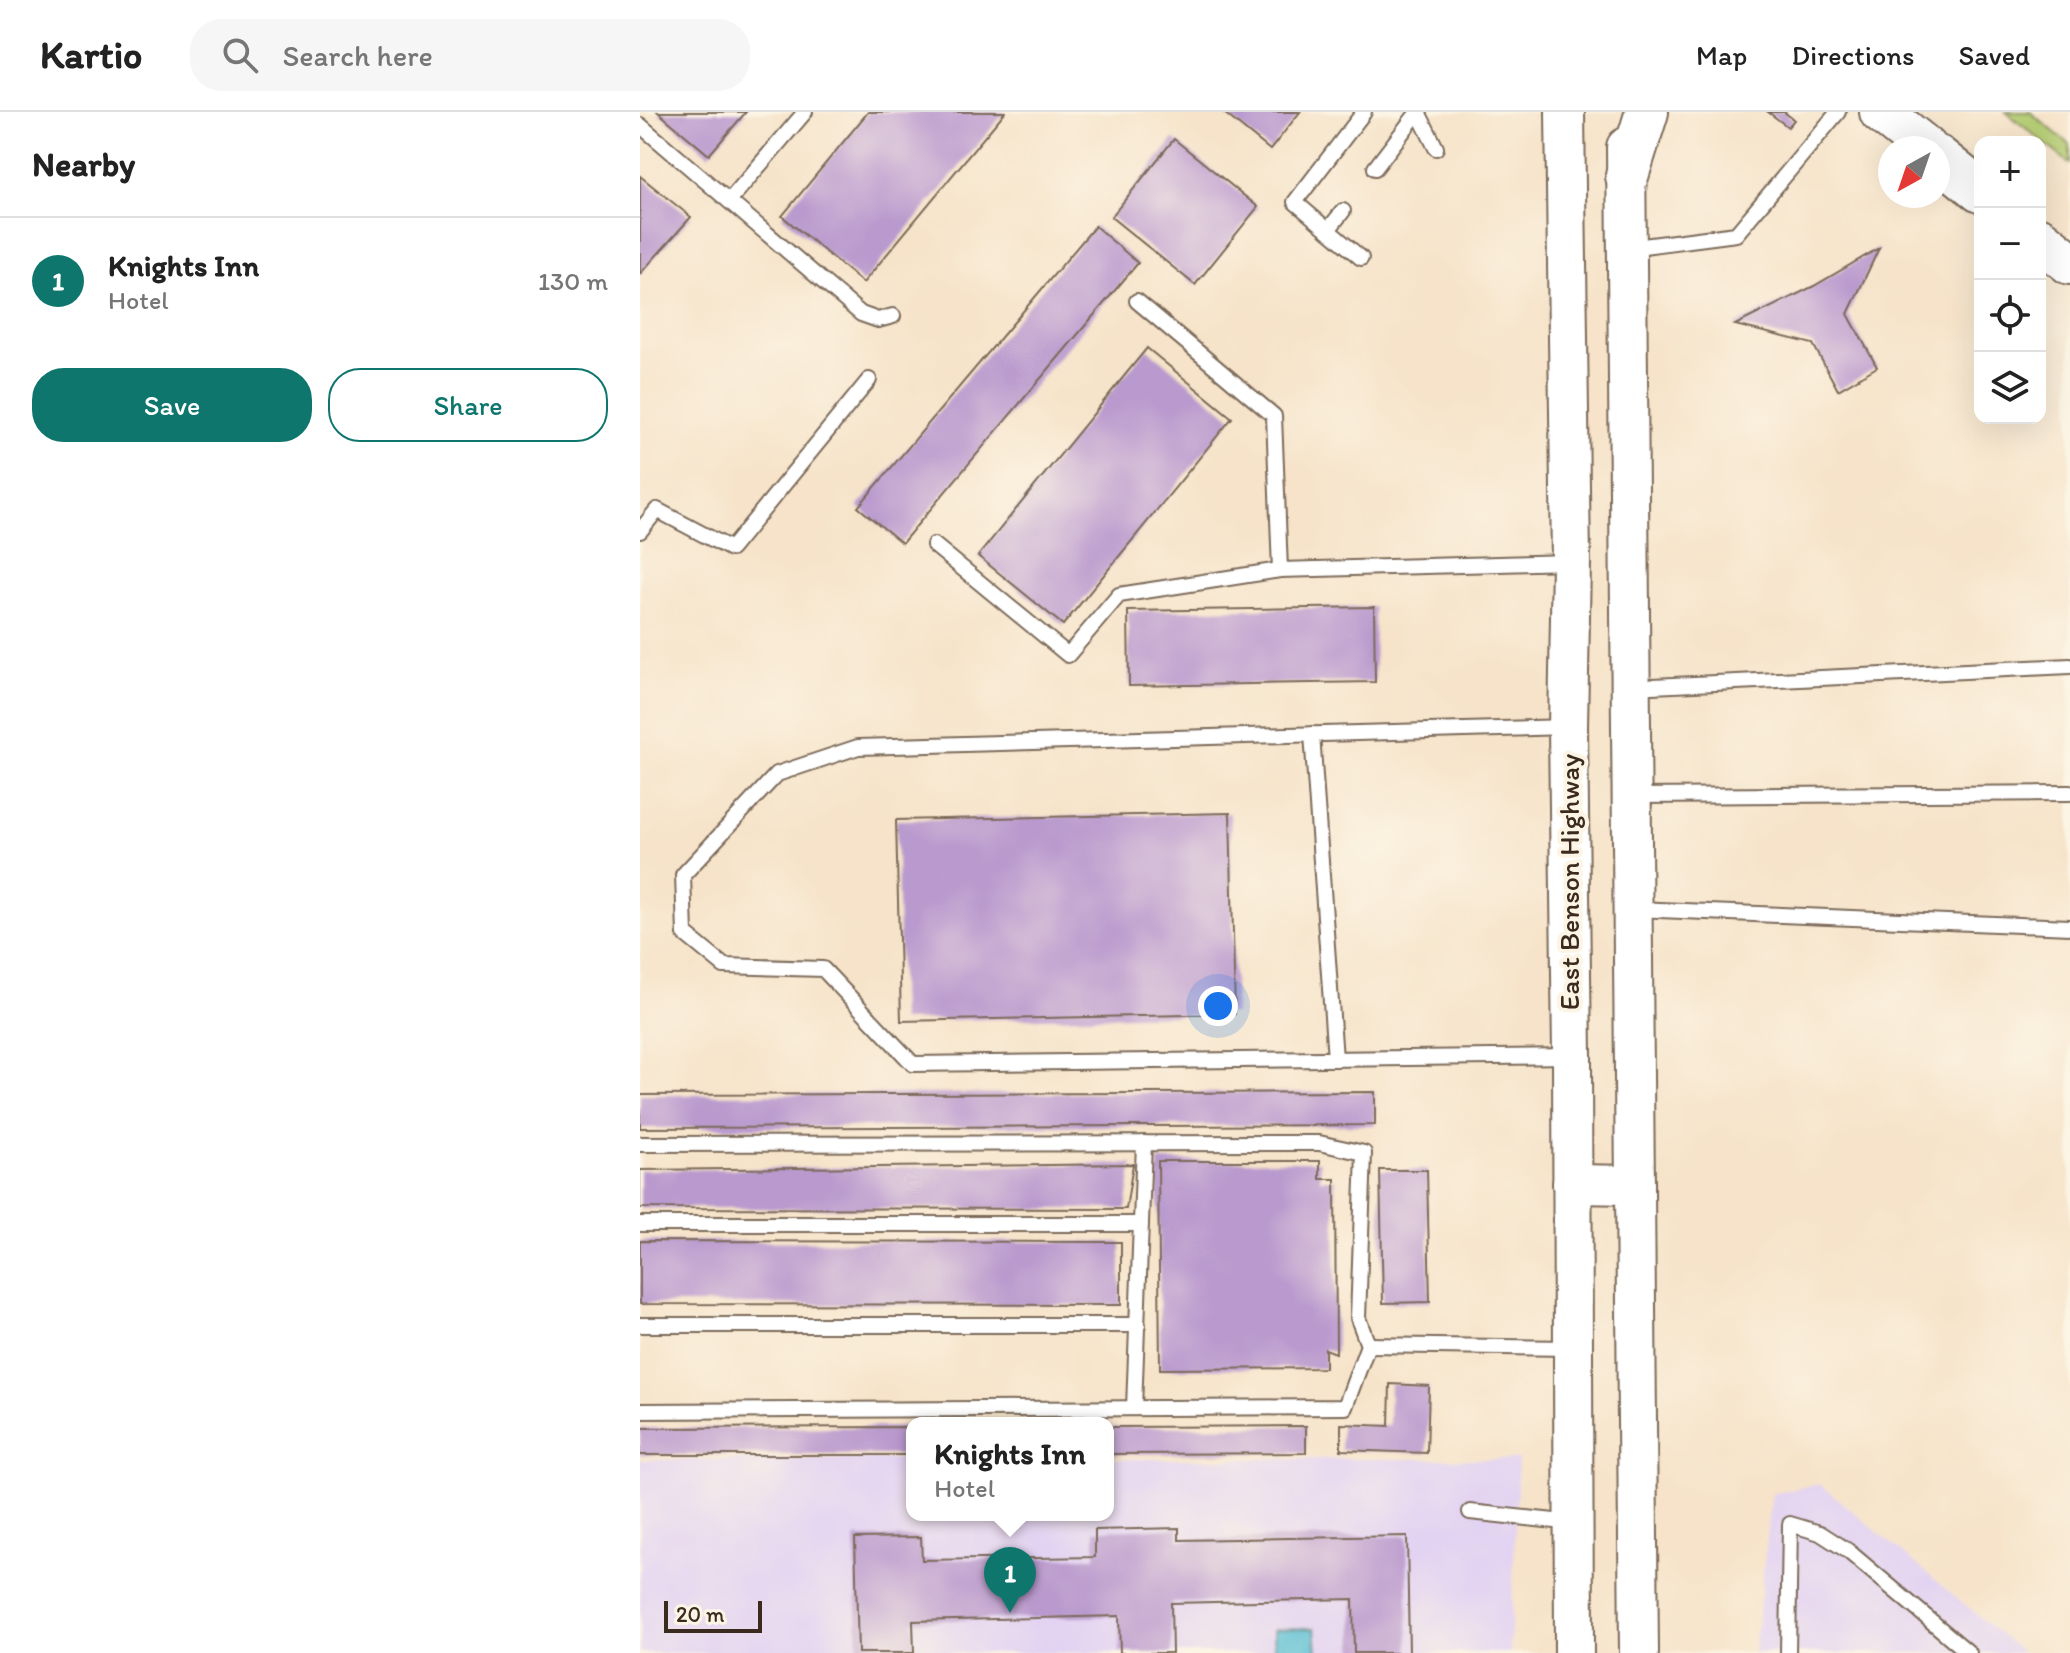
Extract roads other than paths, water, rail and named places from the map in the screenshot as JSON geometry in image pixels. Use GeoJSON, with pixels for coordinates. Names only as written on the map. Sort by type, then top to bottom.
{"type":"FeatureCollection","features":[{"type":"Feature","properties":{"kind":"main road","name":"East Benson Highway"},"geometry":{"type":"LineString","coordinates":[[1565,112],[1571,562],[1568,727],[1574,1653]]}},
{"type":"Feature","properties":{"kind":"main road"},"geometry":{"type":"LineString","coordinates":[[1625,112],[1639,1653]]}},
{"type":"Feature","properties":{"kind":"main road"},"geometry":{"type":"LineString","coordinates":[[1627,176],[1647,112]]}},
{"type":"Feature","properties":{"kind":"main road"},"geometry":{"type":"LineString","coordinates":[[1950,167],[1974,186]]}},
{"type":"Feature","properties":{"kind":"main road"},"geometry":{"type":"LineString","coordinates":[[2046,244],[2070,263]]}},
{"type":"Feature","properties":{"kind":"main road"},"geometry":{"type":"LineString","coordinates":[[1572,1184],[1635,1185]]}},
{"type":"Feature","properties":{"kind":"lane"},"geometry":{"type":"LineString","coordinates":[[729,201],[805,112]]}},
{"type":"Feature","properties":{"kind":"lane"},"geometry":{"type":"LineString","coordinates":[[1361,258],[1295,202],[1364,112]]}},
{"type":"Feature","properties":{"kind":"lane"},"geometry":{"type":"LineString","coordinates":[[1375,168],[1418,112],[1436,148]]}},
{"type":"Feature","properties":{"kind":"lane"},"geometry":{"type":"LineString","coordinates":[[1628,248],[1736,234],[1838,112]]}},
{"type":"Feature","properties":{"kind":"lane"},"geometry":{"type":"LineString","coordinates":[[640,125],[861,314],[878,320],[893,316]]}},
{"type":"Feature","properties":{"kind":"lane"},"geometry":{"type":"LineString","coordinates":[[1328,230],[1343,211]]}},
{"type":"Feature","properties":{"kind":"lane"},"geometry":{"type":"LineString","coordinates":[[1137,301],[1274,416],[1280,570]]}},
{"type":"Feature","properties":{"kind":"lane"},"geometry":{"type":"LineString","coordinates":[[640,531],[657,510],[731,549],[869,380]]}},
{"type":"Feature","properties":{"kind":"lane"},"geometry":{"type":"LineString","coordinates":[[934,545],[1068,655],[1119,595],[1280,570],[1571,562]]}},
{"type":"Feature","properties":{"kind":"lane"},"geometry":{"type":"LineString","coordinates":[[1631,687],[2070,666]]}},
{"type":"Feature","properties":{"kind":"lane"},"geometry":{"type":"LineString","coordinates":[[1568,727],[858,747],[777,774],[683,875],[685,934],[724,966],[823,969],[913,1064],[1572,1056]]}},
{"type":"Feature","properties":{"kind":"lane"},"geometry":{"type":"LineString","coordinates":[[1312,734],[1335,1059]]}},
{"type":"Feature","properties":{"kind":"lane"},"geometry":{"type":"LineString","coordinates":[[1632,796],[2070,793]]}},
{"type":"Feature","properties":{"kind":"lane"},"geometry":{"type":"LineString","coordinates":[[1633,909],[2070,927]]}},
{"type":"Feature","properties":{"kind":"lane"},"geometry":{"type":"LineString","coordinates":[[1134,1408],[1144,1143]]}},
{"type":"Feature","properties":{"kind":"lane"},"geometry":{"type":"LineString","coordinates":[[640,1144],[1319,1143],[1364,1153],[1358,1318],[1368,1345],[1345,1407],[640,1411]]}},
{"type":"Feature","properties":{"kind":"lane"},"geometry":{"type":"LineString","coordinates":[[640,1224],[1141,1224]]}},
{"type":"Feature","properties":{"kind":"lane"},"geometry":{"type":"LineString","coordinates":[[640,1325],[1138,1325]]}},
{"type":"Feature","properties":{"kind":"lane"},"geometry":{"type":"LineString","coordinates":[[1368,1345],[1572,1348]]}},
{"type":"Feature","properties":{"kind":"lane"},"geometry":{"type":"LineString","coordinates":[[1470,1512],[1573,1523]]}},
{"type":"Feature","properties":{"kind":"lane"},"geometry":{"type":"LineString","coordinates":[[1788,1653],[1790,1524],[1820,1533],[1848,1551],[1969,1653]]}},
{"type":"Feature","properties":{"kind":"water"},"geometry":{"type":"Polygon","coordinates":[[[1315,1628],[1317,1653],[1275,1653],[1274,1629],[1315,1628]]]}},
{"type":"Feature","properties":{"kind":"place","name":"Knights Inn"},"geometry":{"type":"Point","coordinates":[1010,1613]}}]}
